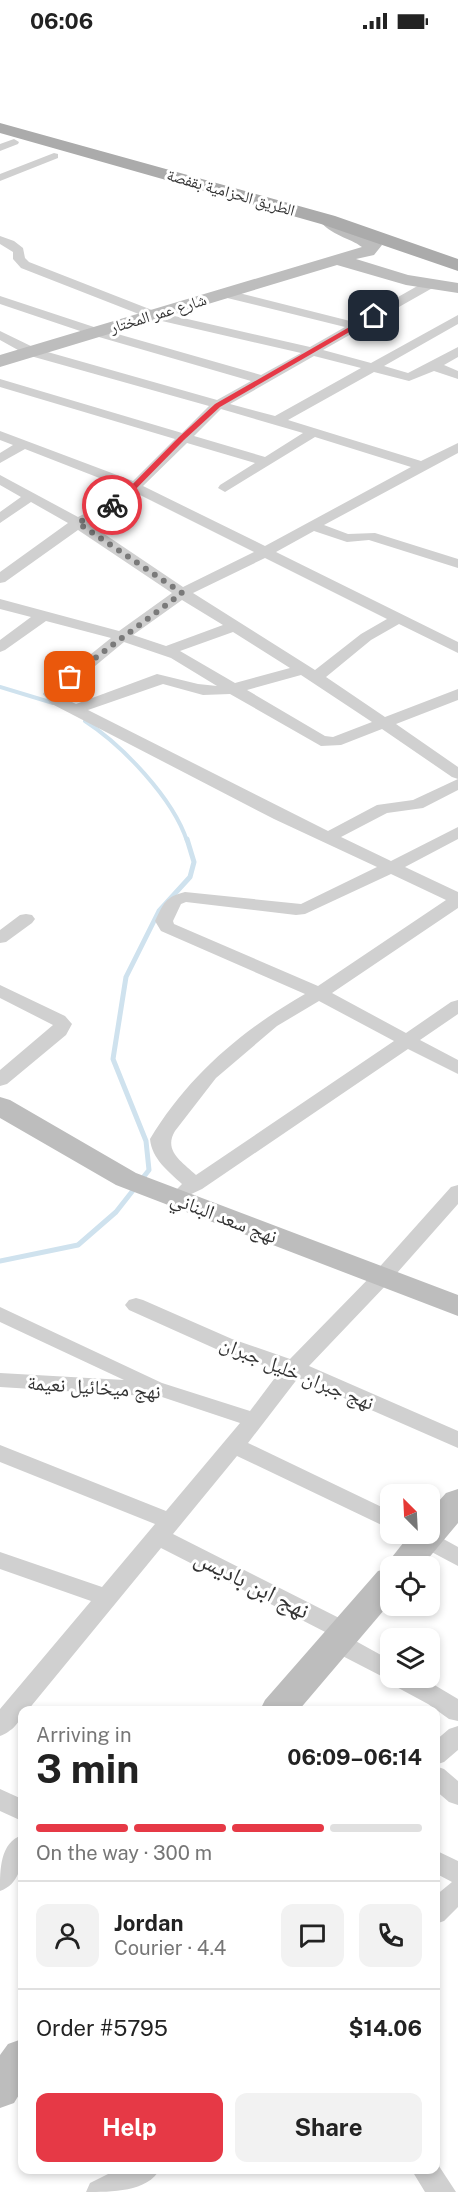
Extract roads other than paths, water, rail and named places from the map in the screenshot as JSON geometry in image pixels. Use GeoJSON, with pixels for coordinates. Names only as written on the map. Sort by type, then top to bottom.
{"type":"FeatureCollection","features":[{"type":"Feature","properties":{"kind":"main road","name":"الطريق الحزامية بقفصة"},"geometry":{"type":"LineString","coordinates":[[0,120],[318,209],[458,257]]}},
{"type":"Feature","properties":{"kind":"main road","name":"الطريق الحزامية بقفصة"},"geometry":{"type":"LineString","coordinates":[[0,128],[328,219],[458,266]]}},
{"type":"Feature","properties":{"kind":"street"},"geometry":{"type":"LineString","coordinates":[[0,148],[14,142]]}},
{"type":"Feature","properties":{"kind":"street"},"geometry":{"type":"LineString","coordinates":[[0,178],[54,156]]}},
{"type":"Feature","properties":{"kind":"street","name":"شارع عمر المختار"},"geometry":{"type":"LineString","coordinates":[[0,361],[368,251],[373,245],[337,228],[328,219]]}},
{"type":"Feature","properties":{"kind":"street"},"geometry":{"type":"LineString","coordinates":[[0,240],[19,251],[14,260],[153,315],[410,376],[434,366],[458,351]]}},
{"type":"Feature","properties":{"kind":"street"},"geometry":{"type":"LineString","coordinates":[[337,259],[397,277],[458,288]]}},
{"type":"Feature","properties":{"kind":"street"},"geometry":{"type":"LineString","coordinates":[[0,579],[78,523],[119,502],[218,405],[432,283]]}},
{"type":"Feature","properties":{"kind":"street"},"geometry":{"type":"LineString","coordinates":[[223,293],[355,326]]}},
{"type":"Feature","properties":{"kind":"street"},"geometry":{"type":"LineString","coordinates":[[0,300],[96,332],[260,379]]}},
{"type":"Feature","properties":{"kind":"street"},"geometry":{"type":"LineString","coordinates":[[0,310],[15,305]]}},
{"type":"Feature","properties":{"kind":"street"},"geometry":{"type":"LineString","coordinates":[[277,421],[458,319]]}},
{"type":"Feature","properties":{"kind":"street"},"geometry":{"type":"LineString","coordinates":[[0,335],[32,352],[277,421],[422,466]]}},
{"type":"Feature","properties":{"kind":"street"},"geometry":{"type":"LineString","coordinates":[[427,335],[458,344]]}},
{"type":"Feature","properties":{"kind":"street"},"geometry":{"type":"LineString","coordinates":[[434,366],[458,375]]}},
{"type":"Feature","properties":{"kind":"street"},"geometry":{"type":"LineString","coordinates":[[0,383],[266,462]]}},
{"type":"Feature","properties":{"kind":"street"},"geometry":{"type":"LineString","coordinates":[[225,488],[314,433]]}},
{"type":"Feature","properties":{"kind":"street"},"geometry":{"type":"LineString","coordinates":[[0,435],[133,486],[458,648]]}},
{"type":"Feature","properties":{"kind":"street"},"geometry":{"type":"LineString","coordinates":[[0,459],[24,444]]}},
{"type":"Feature","properties":{"kind":"street"},"geometry":{"type":"LineString","coordinates":[[458,447],[267,551],[182,593],[122,636],[51,694],[56,700],[75,710],[327,838],[458,899]]}},
{"type":"Feature","properties":{"kind":"street"},"geometry":{"type":"LineString","coordinates":[[0,479],[78,523],[182,593],[309,673],[458,774]]}},
{"type":"Feature","properties":{"kind":"street"},"geometry":{"type":"LineString","coordinates":[[0,519],[31,496]]}},
{"type":"Feature","properties":{"kind":"street"},"geometry":{"type":"LineString","coordinates":[[312,526],[347,538],[370,536],[454,558]]}},
{"type":"Feature","properties":{"kind":"street"},"geometry":{"type":"LineString","coordinates":[[0,604],[122,636],[167,651],[197,666],[229,688],[321,741],[335,741],[458,694]]}},
{"type":"Feature","properties":{"kind":"street"},"geometry":{"type":"LineString","coordinates":[[0,646],[42,616]]}},
{"type":"Feature","properties":{"kind":"street"},"geometry":{"type":"LineString","coordinates":[[75,710],[157,679],[166,679],[204,690],[229,688],[309,673],[399,618]]}},
{"type":"Feature","properties":{"kind":"street"},"geometry":{"type":"LineString","coordinates":[[167,651],[235,626]]}},
{"type":"Feature","properties":{"kind":"street"},"geometry":{"type":"LineString","coordinates":[[327,838],[383,809],[417,804],[458,784]]}},
{"type":"Feature","properties":{"kind":"street"},"geometry":{"type":"LineString","coordinates":[[458,832],[305,909],[296,910],[185,897],[174,901],[165,917],[164,924],[320,993],[458,1068]]}},
{"type":"Feature","properties":{"kind":"street"},"geometry":{"type":"LineString","coordinates":[[458,899],[320,993],[270,1022],[209,1074],[160,1140],[176,1191],[458,1006]]}},
{"type":"Feature","properties":{"kind":"street"},"geometry":{"type":"LineString","coordinates":[[0,938],[26,919]]}},
{"type":"Feature","properties":{"kind":"street"},"geometry":{"type":"LineString","coordinates":[[0,991],[63,1024],[59,1031],[0,1080]]}},
{"type":"Feature","properties":{"kind":"street","name":"نهج سعد البناني"},"geometry":{"type":"LineString","coordinates":[[0,1106],[126,1179],[176,1191],[382,1277],[458,1306]]}},
{"type":"Feature","properties":{"kind":"street"},"geometry":{"type":"LineString","coordinates":[[0,1725],[255,1420],[294,1368],[382,1277],[458,1191]]}},
{"type":"Feature","properties":{"kind":"street","name":"نهج جبران خليل جبران"},"geometry":{"type":"LineString","coordinates":[[136,1305],[224,1344],[294,1368],[458,1440]]}},
{"type":"Feature","properties":{"kind":"street"},"geometry":{"type":"LineString","coordinates":[[0,1314],[164,1390]]}},
{"type":"Feature","properties":{"kind":"street","name":"نهج ميخائيل نعيمة"},"geometry":{"type":"LineString","coordinates":[[0,1380],[164,1390],[255,1420]]}},
{"type":"Feature","properties":{"kind":"street"},"geometry":{"type":"LineString","coordinates":[[233,1445],[380,1516]]}},
{"type":"Feature","properties":{"kind":"street","name":"نهج ابن باديس"},"geometry":{"type":"LineString","coordinates":[[0,1453],[163,1528],[342,1637],[380,1664]]}},
{"type":"Feature","properties":{"kind":"street"},"geometry":{"type":"LineString","coordinates":[[440,1517],[458,1501]]}},
{"type":"Feature","properties":{"kind":"street"},"geometry":{"type":"LineString","coordinates":[[435,1544],[458,1558]]}},
{"type":"Feature","properties":{"kind":"street"},"geometry":{"type":"LineString","coordinates":[[0,1560],[108,1598]]}},
{"type":"Feature","properties":{"kind":"street"},"geometry":{"type":"LineString","coordinates":[[282,1706],[380,1592]]}},
{"type":"Feature","properties":{"kind":"street"},"geometry":{"type":"LineString","coordinates":[[420,1688],[458,1712]]}},
{"type":"Feature","properties":{"kind":"street"},"geometry":{"type":"LineString","coordinates":[[440,1751],[458,1736]]}},
{"type":"Feature","properties":{"kind":"street"},"geometry":{"type":"LineString","coordinates":[[440,1780],[458,1795]]}},
{"type":"Feature","properties":{"kind":"street"},"geometry":{"type":"LineString","coordinates":[[0,1798],[18,1809]]}},
{"type":"Feature","properties":{"kind":"street"},"geometry":{"type":"LineString","coordinates":[[0,1880],[18,1851]]}},
{"type":"Feature","properties":{"kind":"street"},"geometry":{"type":"LineString","coordinates":[[440,1863],[458,1874]]}},
{"type":"Feature","properties":{"kind":"street"},"geometry":{"type":"LineString","coordinates":[[440,1908],[458,1892]]}},
{"type":"Feature","properties":{"kind":"street"},"geometry":{"type":"LineString","coordinates":[[0,2090],[18,2062]]}},
{"type":"Feature","properties":{"kind":"street"},"geometry":{"type":"LineString","coordinates":[[100,2192],[136,2174]]}},
{"type":"Feature","properties":{"kind":"waterway"},"geometry":{"type":"LineString","coordinates":[[0,687],[53,703]]}},
{"type":"Feature","properties":{"kind":"waterway"},"geometry":{"type":"LineString","coordinates":[[85,721],[115,744],[145,774],[170,807],[187,841]]}},
{"type":"Feature","properties":{"kind":"waterway"},"geometry":{"type":"LineString","coordinates":[[0,1261],[78,1245],[116,1212],[149,1170],[146,1141],[113,1059],[126,977],[159,911],[190,877],[194,862],[187,839]]}}]}
